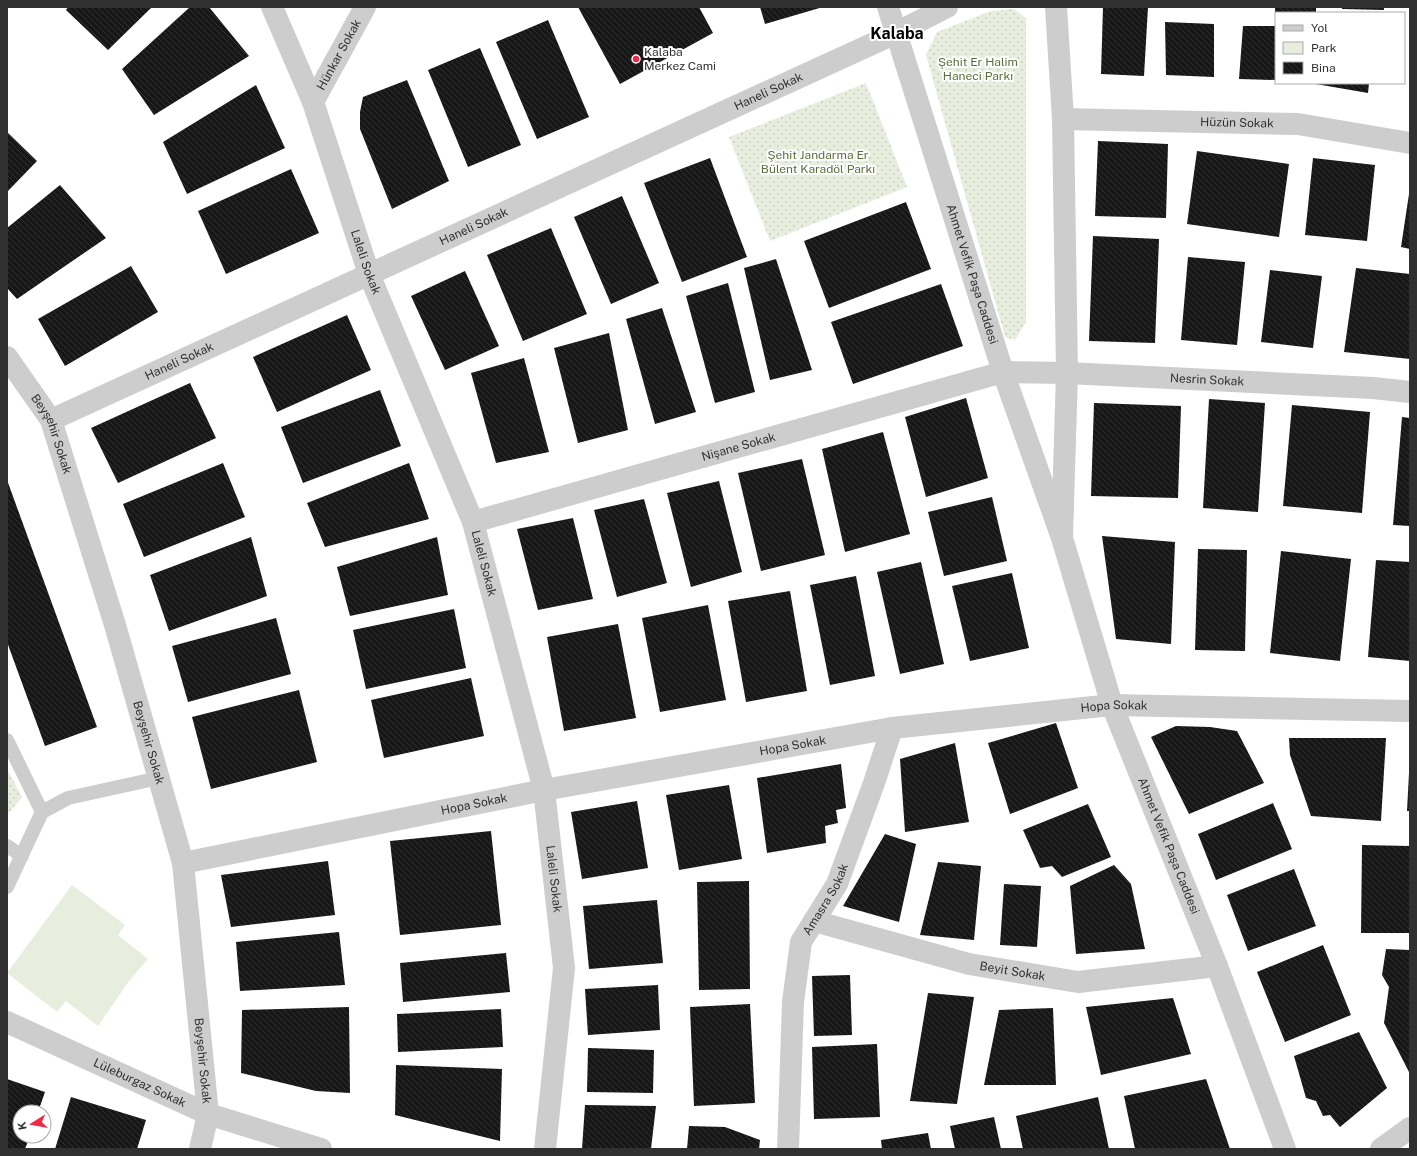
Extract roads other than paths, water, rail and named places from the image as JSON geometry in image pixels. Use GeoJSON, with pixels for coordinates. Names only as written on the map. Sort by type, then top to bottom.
{"type":"FeatureCollection","features":[{"type":"Feature","properties":{"kind":"street","name":"Laleli Sokak"},"geometry":{"type":"LineString","coordinates":[[272,7],[312,102],[369,274],[473,522],[544,790],[564,968],[545,1149]]}},
{"type":"Feature","properties":{"kind":"street","name":"Hünkar Sokak"},"geometry":{"type":"LineString","coordinates":[[312,102],[366,7]]}},
{"type":"Feature","properties":{"kind":"street","name":"Ahmet Vefik Paşa Caddesi"},"geometry":{"type":"LineString","coordinates":[[888,7],[1003,372],[1062,538],[1112,705],[1217,966],[1285,1149]]}},
{"type":"Feature","properties":{"kind":"street","name":"Haneli Sokak"},"geometry":{"type":"LineString","coordinates":[[51,420],[896,33],[947,7]]}},
{"type":"Feature","properties":{"kind":"street","name":"Ahmet Vefik Paşa Caddesi"},"geometry":{"type":"LineString","coordinates":[[1056,7],[1063,120],[1067,373],[1062,538]]}},
{"type":"Feature","properties":{"kind":"street","name":"Hüzün Sokak"},"geometry":{"type":"LineString","coordinates":[[1063,120],[1298,124],[1410,142]]}},
{"type":"Feature","properties":{"kind":"street","name":"Beyşehir Sokak"},"geometry":{"type":"LineString","coordinates":[[7,357],[51,420],[116,625],[183,863],[208,1114],[200,1149]]}},
{"type":"Feature","properties":{"kind":"street","name":"Nesrin Sokak"},"geometry":{"type":"LineString","coordinates":[[1003,372],[1067,373],[1373,388],[1410,392]]}},
{"type":"Feature","properties":{"kind":"street","name":"Nişane Sokak"},"geometry":{"type":"LineString","coordinates":[[473,522],[1003,372]]}},
{"type":"Feature","properties":{"kind":"street","name":"Hopa Sokak"},"geometry":{"type":"LineString","coordinates":[[183,863],[544,790],[892,728],[1112,705],[1410,711]]}},
{"type":"Feature","properties":{"kind":"street","name":"Amasra Sokak"},"geometry":{"type":"LineString","coordinates":[[788,1149],[793,1002],[801,942],[837,884],[874,784],[892,728]]}},
{"type":"Feature","properties":{"kind":"street","name":"Beyit Sokak"},"geometry":{"type":"LineString","coordinates":[[814,921],[969,964],[1078,982],[1217,966]]}},
{"type":"Feature","properties":{"kind":"street","name":"Lüleburgaz Sokak"},"geometry":{"type":"LineString","coordinates":[[7,1022],[208,1114],[321,1149]]}},
{"type":"Feature","properties":{"kind":"street"},"geometry":{"type":"LineString","coordinates":[[1381,1149],[1410,1128]]}},
{"type":"Feature","properties":{"kind":"lane"},"geometry":{"type":"LineString","coordinates":[[7,740],[42,812]]}},
{"type":"Feature","properties":{"kind":"lane"},"geometry":{"type":"LineString","coordinates":[[7,887],[42,812],[68,798],[159,778]]}},
{"type":"Feature","properties":{"kind":"lane"},"geometry":{"type":"LineString","coordinates":[[7,846],[22,856]]}},
{"type":"Feature","properties":{"kind":"place","name":"Kalaba Merkez Cami"},"geometry":{"type":"Point","coordinates":[636,59]}},
{"type":"Feature","properties":{"kind":"district","name":"Kalaba"},"geometry":{"type":"Point","coordinates":[897,33]}},
{"type":"Feature","properties":{"kind":"park label","name":"Şehit Er Halim Haneci Parkı"},"geometry":{"type":"Point","coordinates":[978,69]}},
{"type":"Feature","properties":{"kind":"park label","name":"Şehit Jandarma Er Bülent Karadöl Parkı"},"geometry":{"type":"Point","coordinates":[818,162]}}]}
